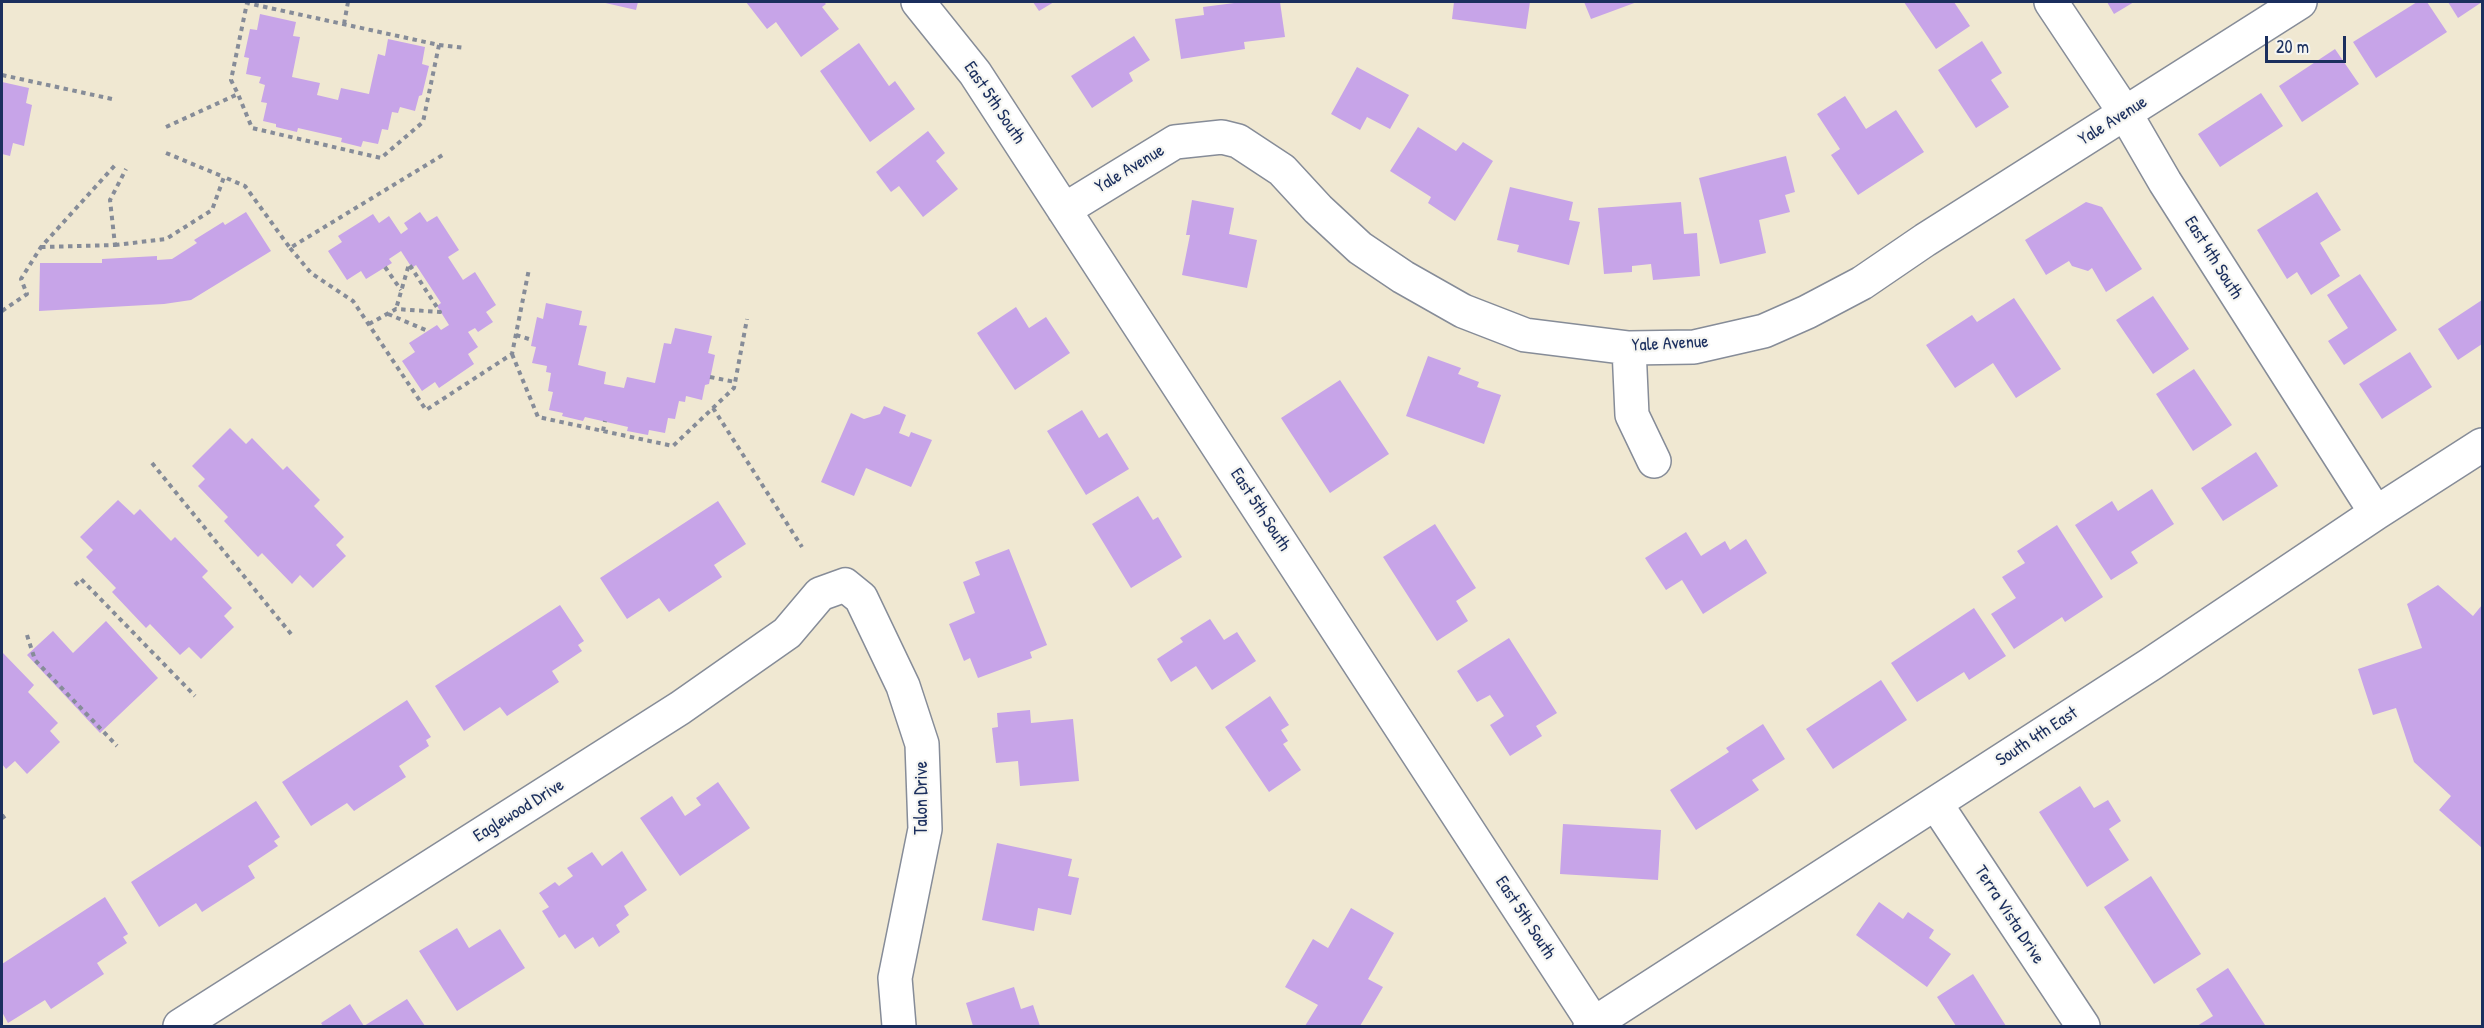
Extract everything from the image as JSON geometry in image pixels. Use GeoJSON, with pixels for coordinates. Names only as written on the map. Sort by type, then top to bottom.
{"type":"FeatureCollection","features":[{"type":"Feature","properties":{"kind":"street","name":"East 5th South"},"geometry":{"type":"LineString","coordinates":[[918,2],[975,73],[1592,1025]]}},
{"type":"Feature","properties":{"kind":"street","name":"East 4th South"},"geometry":{"type":"LineString","coordinates":[[2051,2],[2125,113],[2165,182],[2376,513]]}},
{"type":"Feature","properties":{"kind":"street","name":"Yale Avenue"},"geometry":{"type":"LineString","coordinates":[[1064,210],[1175,142],[1202,138],[1230,139],[1256,152],[1282,170],[1318,209],[1360,248],[1403,277],[1462,311],[1525,334],[1591,345],[1629,348],[1694,347],[1764,331],[1807,312],[1862,283],[1925,240],[2300,2]]}},
{"type":"Feature","properties":{"kind":"street"},"geometry":{"type":"LineString","coordinates":[[1629,348],[1632,415],[1654,461]]}},
{"type":"Feature","properties":{"kind":"street","name":"South 4th East"},"geometry":{"type":"LineString","coordinates":[[1592,1025],[1936,804],[2482,445]]}},
{"type":"Feature","properties":{"kind":"street","name":"Eaglewood Drive"},"geometry":{"type":"LineString","coordinates":[[180,1026],[680,708],[787,633],[820,594],[847,586]]}},
{"type":"Feature","properties":{"kind":"street","name":"Talon Drive"},"geometry":{"type":"LineString","coordinates":[[847,586],[861,598],[903,686],[922,744],[925,829],[895,978],[899,1026]]}},
{"type":"Feature","properties":{"kind":"street","name":"Terra Vista Drive"},"geometry":{"type":"LineString","coordinates":[[1936,804],[2083,1026]]}},
{"type":"Feature","properties":{"kind":"path"},"geometry":{"type":"LineString","coordinates":[[439,45],[423,122],[381,158],[252,128],[231,80],[247,2],[344,25],[439,45],[465,48]]}},
{"type":"Feature","properties":{"kind":"path"},"geometry":{"type":"LineString","coordinates":[[344,25],[348,2]]}},
{"type":"Feature","properties":{"kind":"path"},"geometry":{"type":"LineString","coordinates":[[2,75],[112,99]]}},
{"type":"Feature","properties":{"kind":"path"},"geometry":{"type":"LineString","coordinates":[[166,127],[238,94]]}},
{"type":"Feature","properties":{"kind":"path"},"geometry":{"type":"LineString","coordinates":[[166,153],[245,186],[310,273],[353,301],[426,411],[512,354]]}},
{"type":"Feature","properties":{"kind":"path"},"geometry":{"type":"LineString","coordinates":[[290,248],[446,153]]}},
{"type":"Feature","properties":{"kind":"path"},"geometry":{"type":"LineString","coordinates":[[2,311],[27,294],[21,279],[40,247],[117,163]]}},
{"type":"Feature","properties":{"kind":"path"},"geometry":{"type":"LineString","coordinates":[[115,245],[110,200],[126,169]]}},
{"type":"Feature","properties":{"kind":"path"},"geometry":{"type":"LineString","coordinates":[[40,247],[115,245],[166,239],[212,210],[224,177]]}},
{"type":"Feature","properties":{"kind":"path"},"geometry":{"type":"LineString","coordinates":[[369,324],[396,309],[440,312],[409,264],[396,309]]}},
{"type":"Feature","properties":{"kind":"path"},"geometry":{"type":"LineString","coordinates":[[385,267],[401,291]]}},
{"type":"Feature","properties":{"kind":"path"},"geometry":{"type":"LineString","coordinates":[[529,269],[512,354],[538,417],[673,446],[734,388],[747,320]]}},
{"type":"Feature","properties":{"kind":"path"},"geometry":{"type":"LineString","coordinates":[[387,314],[428,331]]}},
{"type":"Feature","properties":{"kind":"path"},"geometry":{"type":"LineString","coordinates":[[516,334],[532,340]]}},
{"type":"Feature","properties":{"kind":"path"},"geometry":{"type":"LineString","coordinates":[[710,377],[735,382]]}},
{"type":"Feature","properties":{"kind":"path"},"geometry":{"type":"LineString","coordinates":[[713,408],[802,547]]}},
{"type":"Feature","properties":{"kind":"path"},"geometry":{"type":"LineString","coordinates":[[603,431],[605,421]]}},
{"type":"Feature","properties":{"kind":"path"},"geometry":{"type":"LineString","coordinates":[[152,464],[291,634]]}},
{"type":"Feature","properties":{"kind":"path"},"geometry":{"type":"LineString","coordinates":[[75,585],[81,579],[195,696]]}},
{"type":"Feature","properties":{"kind":"path"},"geometry":{"type":"LineString","coordinates":[[27,635],[35,660],[117,746]]}},
{"type":"Feature","properties":{"kind":"building"},"geometry":{"type":"Polygon","coordinates":[[[601,2],[638,2],[636,10],[601,2]]]}},
{"type":"Feature","properties":{"kind":"building"},"geometry":{"type":"Polygon","coordinates":[[[746,2],[824,2],[826,4],[822,7],[839,29],[801,57],[776,22],[767,29],[746,2]]]}},
{"type":"Feature","properties":{"kind":"building"},"geometry":{"type":"Polygon","coordinates":[[[1033,2],[1054,2],[1039,11],[1033,2]]]}},
{"type":"Feature","properties":{"kind":"building"},"geometry":{"type":"Polygon","coordinates":[[[1242,2],[1280,2],[1285,37],[1244,42],[1245,49],[1181,59],[1175,19],[1204,15],[1203,7],[1242,2]]]}},
{"type":"Feature","properties":{"kind":"building"},"geometry":{"type":"Polygon","coordinates":[[[1454,2],[1530,2],[1526,29],[1452,19],[1454,2]]]}},
{"type":"Feature","properties":{"kind":"building"},"geometry":{"type":"Polygon","coordinates":[[[1584,2],[1637,2],[1591,19],[1584,2]]]}},
{"type":"Feature","properties":{"kind":"building"},"geometry":{"type":"Polygon","coordinates":[[[1904,2],[1954,2],[1970,26],[1936,49],[1904,2]]]}},
{"type":"Feature","properties":{"kind":"building"},"geometry":{"type":"Polygon","coordinates":[[[2107,2],[2134,2],[2114,14],[2107,2]]]}},
{"type":"Feature","properties":{"kind":"building"},"geometry":{"type":"Polygon","coordinates":[[[2417,2],[2427,2],[2447,32],[2376,78],[2353,42],[2417,2]]]}},
{"type":"Feature","properties":{"kind":"building"},"geometry":{"type":"Polygon","coordinates":[[[2448,2],[2482,2],[2458,18],[2448,2]]]}},
{"type":"Feature","properties":{"kind":"building"},"geometry":{"type":"Polygon","coordinates":[[[260,14],[296,22],[293,36],[300,37],[292,77],[320,83],[317,95],[338,100],[341,88],[369,94],[378,54],[385,56],[388,39],[425,47],[422,64],[429,66],[422,95],[419,96],[415,111],[400,107],[398,113],[392,112],[388,130],[382,129],[378,144],[363,141],[361,147],[341,142],[342,138],[298,128],[297,132],[263,121],[267,103],[261,102],[265,85],[259,83],[261,77],[246,74],[249,58],[244,57],[250,29],[257,30],[260,14]]]}},
{"type":"Feature","properties":{"kind":"building"},"geometry":{"type":"Polygon","coordinates":[[[1134,36],[1150,60],[1129,73],[1133,81],[1092,108],[1071,76],[1134,36]]]}},
{"type":"Feature","properties":{"kind":"building"},"geometry":{"type":"Polygon","coordinates":[[[1982,41],[2002,73],[1991,80],[2009,107],[1976,128],[1938,70],[1982,41]]]}},
{"type":"Feature","properties":{"kind":"building"},"geometry":{"type":"Polygon","coordinates":[[[859,43],[889,86],[895,81],[915,109],[870,142],[820,71],[859,43]]]}},
{"type":"Feature","properties":{"kind":"building"},"geometry":{"type":"Polygon","coordinates":[[[2335,49],[2359,84],[2302,122],[2279,86],[2335,49]]]}},
{"type":"Feature","properties":{"kind":"building"},"geometry":{"type":"Polygon","coordinates":[[[1357,67],[1409,95],[1390,129],[1367,117],[1360,130],[1331,114],[1357,67]]]}},
{"type":"Feature","properties":{"kind":"building"},"geometry":{"type":"Polygon","coordinates":[[[2,82],[29,88],[26,103],[32,105],[24,146],[13,143],[10,156],[2,154],[2,82]]]}},
{"type":"Feature","properties":{"kind":"building"},"geometry":{"type":"Polygon","coordinates":[[[2261,93],[2283,126],[2220,167],[2198,134],[2261,93]]]}},
{"type":"Feature","properties":{"kind":"building"},"geometry":{"type":"Polygon","coordinates":[[[1845,96],[1866,129],[1896,110],[1924,152],[1858,195],[1831,155],[1840,149],[1817,114],[1845,96]]]}},
{"type":"Feature","properties":{"kind":"building"},"geometry":{"type":"Polygon","coordinates":[[[1418,127],[1456,151],[1463,142],[1493,161],[1455,221],[1428,203],[1431,197],[1390,171],[1418,127]]]}},
{"type":"Feature","properties":{"kind":"building"},"geometry":{"type":"Polygon","coordinates":[[[928,131],[945,153],[936,161],[958,189],[923,217],[899,186],[891,192],[876,172],[928,131]]]}},
{"type":"Feature","properties":{"kind":"building"},"geometry":{"type":"Polygon","coordinates":[[[1786,156],[1795,192],[1785,195],[1790,212],[1759,220],[1766,253],[1720,264],[1699,178],[1786,156]]]}},
{"type":"Feature","properties":{"kind":"building"},"geometry":{"type":"Polygon","coordinates":[[[1510,187],[1573,202],[1569,220],[1580,222],[1569,265],[1517,252],[1519,245],[1497,240],[1510,187]]]}},
{"type":"Feature","properties":{"kind":"building"},"geometry":{"type":"Polygon","coordinates":[[[2317,192],[2341,230],[2320,243],[2340,276],[2311,295],[2297,272],[2287,279],[2257,230],[2317,192]]]}},
{"type":"Feature","properties":{"kind":"building"},"geometry":{"type":"Polygon","coordinates":[[[1192,200],[1234,208],[1229,234],[1257,240],[1247,288],[1182,275],[1190,235],[1186,235],[1192,200]]]}},
{"type":"Feature","properties":{"kind":"building"},"geometry":{"type":"Polygon","coordinates":[[[1681,202],[1684,234],[1697,233],[1700,276],[1653,280],[1651,264],[1632,266],[1632,272],[1604,274],[1598,208],[1681,202]]]}},
{"type":"Feature","properties":{"kind":"building"},"geometry":{"type":"Polygon","coordinates":[[[2086,202],[2102,207],[2142,269],[2106,292],[2092,268],[2088,271],[2072,266],[2069,261],[2046,275],[2025,240],[2086,202]]]}},
{"type":"Feature","properties":{"kind":"building"},"geometry":{"type":"Polygon","coordinates":[[[246,212],[271,251],[191,300],[164,304],[39,311],[40,263],[102,263],[102,259],[157,256],[157,260],[172,259],[197,243],[194,240],[223,222],[225,225],[246,212]]]}},
{"type":"Feature","properties":{"kind":"building"},"geometry":{"type":"Polygon","coordinates":[[[420,212],[427,222],[437,216],[459,250],[448,257],[463,280],[475,272],[496,305],[486,312],[493,322],[478,332],[475,328],[468,332],[478,347],[468,354],[474,364],[439,388],[435,382],[422,391],[402,361],[415,352],[409,343],[437,325],[441,330],[449,325],[437,306],[441,303],[416,265],[412,268],[401,251],[389,259],[392,263],[366,279],[361,271],[347,280],[328,251],[342,242],[338,236],[373,214],[379,223],[389,216],[401,234],[408,229],[404,223],[420,212]]]}},
{"type":"Feature","properties":{"kind":"building"},"geometry":{"type":"Polygon","coordinates":[[[2360,274],[2397,330],[2344,365],[2328,341],[2348,328],[2327,295],[2360,274]]]}},
{"type":"Feature","properties":{"kind":"building"},"geometry":{"type":"Polygon","coordinates":[[[2153,296],[2189,349],[2153,374],[2116,320],[2153,296]]]}},
{"type":"Feature","properties":{"kind":"building"},"geometry":{"type":"Polygon","coordinates":[[[2014,298],[2061,369],[2016,398],[1993,363],[1955,388],[1926,345],[1972,315],[1977,322],[2014,298]]]}},
{"type":"Feature","properties":{"kind":"building"},"geometry":{"type":"Polygon","coordinates":[[[2482,300],[2482,344],[2458,360],[2438,329],[2482,300]]]}},
{"type":"Feature","properties":{"kind":"building"},"geometry":{"type":"Polygon","coordinates":[[[546,303],[582,311],[579,325],[587,326],[578,365],[606,372],[604,384],[624,388],[627,377],[655,383],[664,343],[671,344],[675,328],[712,336],[708,353],[715,355],[709,384],[705,385],[702,400],[686,396],[685,402],[679,401],[675,419],[668,418],[665,433],[649,430],[648,435],[627,431],[628,427],[585,417],[583,421],[549,410],[553,392],[548,391],[551,373],[546,372],[547,366],[532,363],[536,347],[531,346],[537,317],[543,319],[546,303]]]}},
{"type":"Feature","properties":{"kind":"building"},"geometry":{"type":"Polygon","coordinates":[[[1016,307],[1029,328],[1046,317],[1070,353],[1015,390],[977,333],[1016,307]]]}},
{"type":"Feature","properties":{"kind":"building"},"geometry":{"type":"Polygon","coordinates":[[[2410,352],[2432,387],[2382,419],[2359,384],[2410,352]]]}},
{"type":"Feature","properties":{"kind":"building"},"geometry":{"type":"Polygon","coordinates":[[[1428,356],[1461,368],[1458,374],[1479,382],[1477,387],[1501,395],[1484,444],[1406,416],[1428,356]]]}},
{"type":"Feature","properties":{"kind":"building"},"geometry":{"type":"Polygon","coordinates":[[[2194,369],[2232,425],[2193,451],[2156,394],[2194,369]]]}},
{"type":"Feature","properties":{"kind":"building"},"geometry":{"type":"Polygon","coordinates":[[[1340,380],[1389,454],[1330,493],[1281,418],[1340,380]]]}},
{"type":"Feature","properties":{"kind":"building"},"geometry":{"type":"Polygon","coordinates":[[[884,406],[906,415],[899,433],[909,437],[911,432],[932,440],[911,487],[866,468],[854,496],[821,482],[851,413],[864,419],[880,414],[884,406]]]}},
{"type":"Feature","properties":{"kind":"building"},"geometry":{"type":"Polygon","coordinates":[[[1082,410],[1099,438],[1107,433],[1129,469],[1086,495],[1047,431],[1082,410]]]}},
{"type":"Feature","properties":{"kind":"building"},"geometry":{"type":"Polygon","coordinates":[[[230,428],[246,444],[252,438],[283,470],[287,466],[320,500],[314,506],[344,537],[336,545],[346,556],[313,588],[300,575],[292,584],[262,553],[258,557],[224,521],[228,517],[198,486],[205,479],[192,466],[230,428]]]}},
{"type":"Feature","properties":{"kind":"building"},"geometry":{"type":"Polygon","coordinates":[[[2256,452],[2278,486],[2223,521],[2201,488],[2256,452]]]}},
{"type":"Feature","properties":{"kind":"building"},"geometry":{"type":"Polygon","coordinates":[[[2152,489],[2174,524],[2131,552],[2138,563],[2111,580],[2075,525],[2112,501],[2118,511],[2152,489]]]}},
{"type":"Feature","properties":{"kind":"building"},"geometry":{"type":"Polygon","coordinates":[[[1138,496],[1153,520],[1158,517],[1182,557],[1131,588],[1092,524],[1138,496]]]}},
{"type":"Feature","properties":{"kind":"building"},"geometry":{"type":"Polygon","coordinates":[[[118,500],[134,515],[140,509],[171,541],[175,537],[208,571],[202,577],[232,608],[224,616],[234,627],[201,659],[189,647],[180,655],[150,624],[146,628],[112,592],[116,588],[86,557],[93,550],[80,537],[118,500]]]}},
{"type":"Feature","properties":{"kind":"building"},"geometry":{"type":"Polygon","coordinates":[[[718,501],[746,544],[714,565],[722,577],[669,612],[659,598],[627,619],[600,578],[718,501]]]}},
{"type":"Feature","properties":{"kind":"building"},"geometry":{"type":"Polygon","coordinates":[[[1435,524],[1476,588],[1456,601],[1468,621],[1437,641],[1383,557],[1435,524]]]}},
{"type":"Feature","properties":{"kind":"building"},"geometry":{"type":"Polygon","coordinates":[[[2057,525],[2103,597],[2065,622],[2062,617],[2014,649],[1991,614],[2016,598],[2002,577],[2025,563],[2017,551],[2057,525]]]}},
{"type":"Feature","properties":{"kind":"building"},"geometry":{"type":"Polygon","coordinates":[[[1686,532],[1701,556],[1725,541],[1730,550],[1746,539],[1767,573],[1703,614],[1682,580],[1666,590],[1645,558],[1686,532]]]}},
{"type":"Feature","properties":{"kind":"building"},"geometry":{"type":"Polygon","coordinates":[[[1009,549],[1047,645],[1030,652],[1032,658],[978,678],[970,658],[964,661],[949,624],[975,613],[963,582],[980,575],[975,562],[1009,549]]]}},
{"type":"Feature","properties":{"kind":"building"},"geometry":{"type":"Polygon","coordinates":[[[2438,585],[2473,616],[2482,605],[2482,848],[2439,810],[2451,796],[2414,762],[2396,708],[2373,715],[2358,669],[2422,648],[2407,604],[2438,585]]]}},
{"type":"Feature","properties":{"kind":"building"},"geometry":{"type":"Polygon","coordinates":[[[560,605],[584,641],[578,645],[582,651],[552,671],[559,682],[507,716],[500,707],[464,731],[435,686],[560,605]]]}},
{"type":"Feature","properties":{"kind":"building"},"geometry":{"type":"Polygon","coordinates":[[[1974,608],[2006,656],[1969,680],[1964,672],[1917,702],[1891,663],[1974,608]]]}},
{"type":"Feature","properties":{"kind":"building"},"geometry":{"type":"Polygon","coordinates":[[[1210,619],[1224,640],[1237,632],[1256,661],[1212,690],[1196,666],[1171,682],[1157,659],[1183,642],[1180,638],[1210,619]]]}},
{"type":"Feature","properties":{"kind":"building"},"geometry":{"type":"Polygon","coordinates":[[[106,621],[158,678],[100,733],[27,655],[53,631],[73,653],[106,621]]]}},
{"type":"Feature","properties":{"kind":"building"},"geometry":{"type":"Polygon","coordinates":[[[1509,638],[1557,713],[1536,726],[1542,736],[1510,756],[1490,725],[1504,716],[1490,695],[1477,702],[1457,671],[1509,638]]]}},
{"type":"Feature","properties":{"kind":"building"},"geometry":{"type":"Polygon","coordinates":[[[2,652],[34,685],[28,692],[58,723],[50,731],[60,742],[27,774],[15,761],[6,769],[2,764],[2,652]]]}},
{"type":"Feature","properties":{"kind":"building"},"geometry":{"type":"Polygon","coordinates":[[[1881,680],[1907,720],[1833,769],[1806,729],[1881,680]]]}},
{"type":"Feature","properties":{"kind":"building"},"geometry":{"type":"Polygon","coordinates":[[[1270,696],[1289,725],[1281,730],[1288,741],[1283,744],[1301,770],[1269,792],[1225,727],[1270,696]]]}},
{"type":"Feature","properties":{"kind":"building"},"geometry":{"type":"Polygon","coordinates":[[[407,700],[431,737],[426,740],[429,746],[399,766],[406,777],[354,811],[347,803],[311,826],[282,782],[407,700]]]}},
{"type":"Feature","properties":{"kind":"building"},"geometry":{"type":"Polygon","coordinates":[[[1030,710],[1031,723],[1073,719],[1079,781],[1020,786],[1018,761],[996,763],[992,728],[998,727],[997,713],[1030,710]]]}},
{"type":"Feature","properties":{"kind":"building"},"geometry":{"type":"Polygon","coordinates":[[[1763,724],[1785,759],[1752,780],[1759,790],[1696,830],[1670,790],[1729,752],[1726,748],[1763,724]]]}},
{"type":"Feature","properties":{"kind":"building"},"geometry":{"type":"Polygon","coordinates":[[[718,782],[750,828],[680,876],[640,818],[672,796],[685,816],[701,805],[696,798],[718,782]]]}},
{"type":"Feature","properties":{"kind":"building"},"geometry":{"type":"Polygon","coordinates":[[[2080,786],[2094,808],[2108,800],[2121,821],[2109,829],[2129,860],[2087,887],[2039,812],[2080,786]]]}},
{"type":"Feature","properties":{"kind":"building"},"geometry":{"type":"Polygon","coordinates":[[[256,801],[280,837],[274,841],[278,846],[248,866],[255,878],[202,912],[196,903],[159,927],[131,882],[256,801]]]}},
{"type":"Feature","properties":{"kind":"building"},"geometry":{"type":"Polygon","coordinates":[[[1563,824],[1661,830],[1658,880],[1560,874],[1563,824]]]}},
{"type":"Feature","properties":{"kind":"building"},"geometry":{"type":"Polygon","coordinates":[[[997,843],[1072,859],[1068,876],[1079,878],[1071,915],[1038,908],[1034,931],[982,920],[997,843]]]}},
{"type":"Feature","properties":{"kind":"building"},"geometry":{"type":"Polygon","coordinates":[[[622,851],[647,890],[624,906],[629,915],[616,925],[620,932],[599,947],[593,937],[575,949],[565,934],[559,938],[542,911],[549,907],[539,893],[555,882],[559,886],[573,876],[567,868],[592,852],[602,866],[622,851]]]}},
{"type":"Feature","properties":{"kind":"building"},"geometry":{"type":"Polygon","coordinates":[[[2151,876],[2201,954],[2154,984],[2104,907],[2151,876]]]}},
{"type":"Feature","properties":{"kind":"building"},"geometry":{"type":"Polygon","coordinates":[[[105,897],[128,934],[123,937],[127,943],[97,963],[104,974],[51,1009],[45,1000],[8,1023],[2,1012],[2,964],[105,897]]]}},
{"type":"Feature","properties":{"kind":"building"},"geometry":{"type":"Polygon","coordinates":[[[1879,902],[1903,919],[1908,912],[1934,930],[1929,938],[1951,954],[1927,987],[1856,935],[1879,902]]]}},
{"type":"Feature","properties":{"kind":"building"},"geometry":{"type":"Polygon","coordinates":[[[1351,908],[1394,933],[1368,979],[1383,987],[1360,1026],[1305,1026],[1318,1005],[1285,987],[1313,939],[1328,948],[1351,908]]]}},
{"type":"Feature","properties":{"kind":"building"},"geometry":{"type":"Polygon","coordinates":[[[457,928],[469,948],[500,929],[525,968],[457,1011],[419,951],[457,928]]]}},
{"type":"Feature","properties":{"kind":"building"},"geometry":{"type":"Polygon","coordinates":[[[2228,968],[2265,1025],[2197,1026],[2213,1016],[2196,989],[2228,968]]]}},
{"type":"Feature","properties":{"kind":"building"},"geometry":{"type":"Polygon","coordinates":[[[1973,974],[2006,1026],[1956,1026],[1937,997],[1973,974]]]}},
{"type":"Feature","properties":{"kind":"building"},"geometry":{"type":"Polygon","coordinates":[[[1014,987],[1021,1009],[1033,1005],[1040,1026],[973,1026],[966,1003],[1014,987]]]}},
{"type":"Feature","properties":{"kind":"building"},"geometry":{"type":"Polygon","coordinates":[[[407,999],[425,1026],[364,1026],[407,999]]]}},
{"type":"Feature","properties":{"kind":"building"},"geometry":{"type":"Polygon","coordinates":[[[350,1004],[364,1026],[323,1026],[321,1023],[350,1004]]]}}]}
